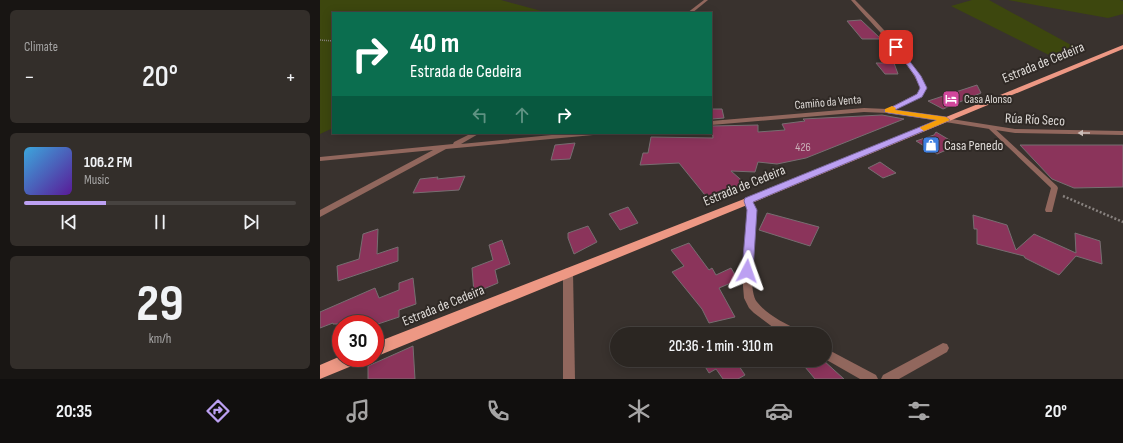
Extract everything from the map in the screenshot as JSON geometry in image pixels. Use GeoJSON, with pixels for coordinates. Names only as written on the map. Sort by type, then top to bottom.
{"type":"FeatureCollection","features":[{"type":"Feature","properties":{"kind":"main road","name":"Estrada de Cedeira"},"geometry":{"type":"LineString","coordinates":[[384,346],[748,201],[1123,47]]}},
{"type":"Feature","properties":{"kind":"main road"},"geometry":{"type":"LineString","coordinates":[[320,372],[332,367]]}},
{"type":"Feature","properties":{"kind":"street"},"geometry":{"type":"LineString","coordinates":[[690,12],[706,0]]}},
{"type":"Feature","properties":{"kind":"street"},"geometry":{"type":"LineString","coordinates":[[853,0],[896,47],[918,76],[924,88],[919,95],[888,111]]}},
{"type":"Feature","properties":{"kind":"street","name":"Camiño da Venta"},"geometry":{"type":"LineString","coordinates":[[712,123],[864,110],[888,111],[946,120]]}},
{"type":"Feature","properties":{"kind":"street","name":"Rúa Río Seco"},"geometry":{"type":"LineString","coordinates":[[946,120],[1015,131],[1123,133]]}},
{"type":"Feature","properties":{"kind":"street"},"geometry":{"type":"LineString","coordinates":[[320,214],[396,172],[449,145],[475,134]]}},
{"type":"Feature","properties":{"kind":"street"},"geometry":{"type":"LineString","coordinates":[[320,159],[449,145],[581,134]]}},
{"type":"Feature","properties":{"kind":"street"},"geometry":{"type":"LineString","coordinates":[[748,201],[752,210],[746,286],[752,304],[783,327]]}},
{"type":"Feature","properties":{"kind":"street"},"geometry":{"type":"LineString","coordinates":[[568,272],[569,379]]}},
{"type":"Feature","properties":{"kind":"street"},"geometry":{"type":"LineString","coordinates":[[887,379],[944,348]]}},
{"type":"Feature","properties":{"kind":"street"},"geometry":{"type":"LineString","coordinates":[[832,357],[872,379]]}},
{"type":"Feature","properties":{"kind":"lane"},"geometry":{"type":"LineString","coordinates":[[991,128],[1055,188],[1049,210]]}},
{"type":"Feature","properties":{"kind":"path"},"geometry":{"type":"LineString","coordinates":[[320,40],[332,41]]}},
{"type":"Feature","properties":{"kind":"path"},"geometry":{"type":"LineString","coordinates":[[1054,192],[1123,222]]}},
{"type":"Feature","properties":{"kind":"green space"},"geometry":{"type":"Polygon","coordinates":[[[320,0],[501,0],[545,12],[332,12],[332,128],[320,134],[320,0]]]}},
{"type":"Feature","properties":{"kind":"green space"},"geometry":{"type":"Polygon","coordinates":[[[972,0],[989,0],[1082,51],[1057,59],[951,6],[972,0]]]}},
{"type":"Feature","properties":{"kind":"green space"},"geometry":{"type":"Polygon","coordinates":[[[1008,0],[1120,0],[1123,1],[1123,14],[1108,18],[1008,0]]]}},
{"type":"Feature","properties":{"kind":"building"},"geometry":{"type":"Polygon","coordinates":[[[861,20],[881,39],[862,39],[847,21],[861,20]]]}},
{"type":"Feature","properties":{"kind":"building"},"geometry":{"type":"Polygon","coordinates":[[[876,63],[894,63],[898,74],[885,74],[876,63]]]}},
{"type":"Feature","properties":{"kind":"building","name":"Casa Alonso"},"geometry":{"type":"Polygon","coordinates":[[[977,85],[981,93],[943,109],[928,101],[977,85]]]}},
{"type":"Feature","properties":{"kind":"building"},"geometry":{"type":"Polygon","coordinates":[[[712,109],[722,109],[724,118],[712,119],[712,109]]]}},
{"type":"Feature","properties":{"kind":"building"},"geometry":{"type":"Polygon","coordinates":[[[882,115],[904,119],[806,158],[777,164],[758,162],[755,172],[731,171],[747,185],[709,200],[679,163],[640,165],[643,153],[648,153],[651,137],[713,138],[712,126],[758,125],[758,132],[785,130],[782,124],[805,121],[803,119],[882,115]]]}},
{"type":"Feature","properties":{"kind":"building"},"geometry":{"type":"Polygon","coordinates":[[[936,132],[958,145],[937,154],[916,141],[934,135],[936,132]]]}},
{"type":"Feature","properties":{"kind":"building"},"geometry":{"type":"Polygon","coordinates":[[[575,143],[570,159],[551,160],[555,145],[575,143]]]}},
{"type":"Feature","properties":{"kind":"building"},"geometry":{"type":"Polygon","coordinates":[[[1020,145],[1123,145],[1123,187],[1074,188],[1052,179],[1020,145]]]}},
{"type":"Feature","properties":{"kind":"building"},"geometry":{"type":"Polygon","coordinates":[[[880,162],[896,173],[883,178],[868,168],[880,162]]]}},
{"type":"Feature","properties":{"kind":"building"},"geometry":{"type":"Polygon","coordinates":[[[465,176],[459,190],[413,193],[420,179],[465,176]]]}},
{"type":"Feature","properties":{"kind":"building"},"geometry":{"type":"Polygon","coordinates":[[[628,207],[638,223],[620,230],[609,214],[628,207]]]}},
{"type":"Feature","properties":{"kind":"building"},"geometry":{"type":"Polygon","coordinates":[[[767,213],[819,227],[810,246],[759,230],[767,213]]]}},
{"type":"Feature","properties":{"kind":"building"},"geometry":{"type":"Polygon","coordinates":[[[973,215],[1007,225],[1016,250],[1034,234],[1076,253],[1075,233],[1100,241],[1102,264],[1076,256],[1059,275],[1025,258],[1024,256],[977,244],[977,229],[974,229],[973,215]]]}},
{"type":"Feature","properties":{"kind":"building"},"geometry":{"type":"Polygon","coordinates":[[[588,226],[597,242],[574,254],[568,238],[568,233],[588,226]]]}},
{"type":"Feature","properties":{"kind":"building"},"geometry":{"type":"Polygon","coordinates":[[[378,229],[377,254],[398,247],[398,261],[338,281],[337,266],[359,259],[363,234],[378,229]]]}},
{"type":"Feature","properties":{"kind":"building"},"geometry":{"type":"Polygon","coordinates":[[[502,240],[510,264],[495,270],[498,283],[474,293],[472,268],[493,260],[489,245],[502,240]]]}},
{"type":"Feature","properties":{"kind":"building"},"geometry":{"type":"Polygon","coordinates":[[[689,243],[709,270],[712,268],[716,275],[731,268],[738,280],[719,288],[735,317],[709,323],[702,309],[672,272],[684,266],[671,250],[689,243]]]}},
{"type":"Feature","properties":{"kind":"building"},"geometry":{"type":"Polygon","coordinates":[[[413,278],[416,304],[399,310],[399,317],[384,322],[384,315],[332,315],[332,323],[320,328],[320,312],[375,288],[379,298],[399,290],[399,283],[413,278]]]}},
{"type":"Feature","properties":{"kind":"building"},"geometry":{"type":"Polygon","coordinates":[[[413,346],[415,379],[368,379],[368,367],[384,367],[384,359],[413,346]]]}},
{"type":"Feature","properties":{"kind":"building"},"geometry":{"type":"Polygon","coordinates":[[[705,367],[740,367],[745,375],[738,379],[723,379],[716,369],[709,373],[705,367]]]}},
{"type":"Feature","properties":{"kind":"building"},"geometry":{"type":"Polygon","coordinates":[[[805,367],[831,367],[844,379],[815,379],[805,367]]]}},
{"type":"Feature","properties":{"kind":"slow traffic"},"geometry":{"type":"LineString","coordinates":[[892,108],[888,111],[946,120],[924,128]]}},
{"type":"Feature","properties":{"kind":"place","name":"Casa Alonso"},"geometry":{"type":"Point","coordinates":[951,99]}},
{"type":"Feature","properties":{"kind":"place","name":"Casa Penedo"},"geometry":{"type":"Point","coordinates":[931,145]}},
{"type":"Feature","properties":{"kind":"route"},"geometry":{"type":"LineString","coordinates":[[747,271],[752,210],[748,201],[946,120],[888,111],[919,95],[924,88],[918,76],[896,47]]}}]}
